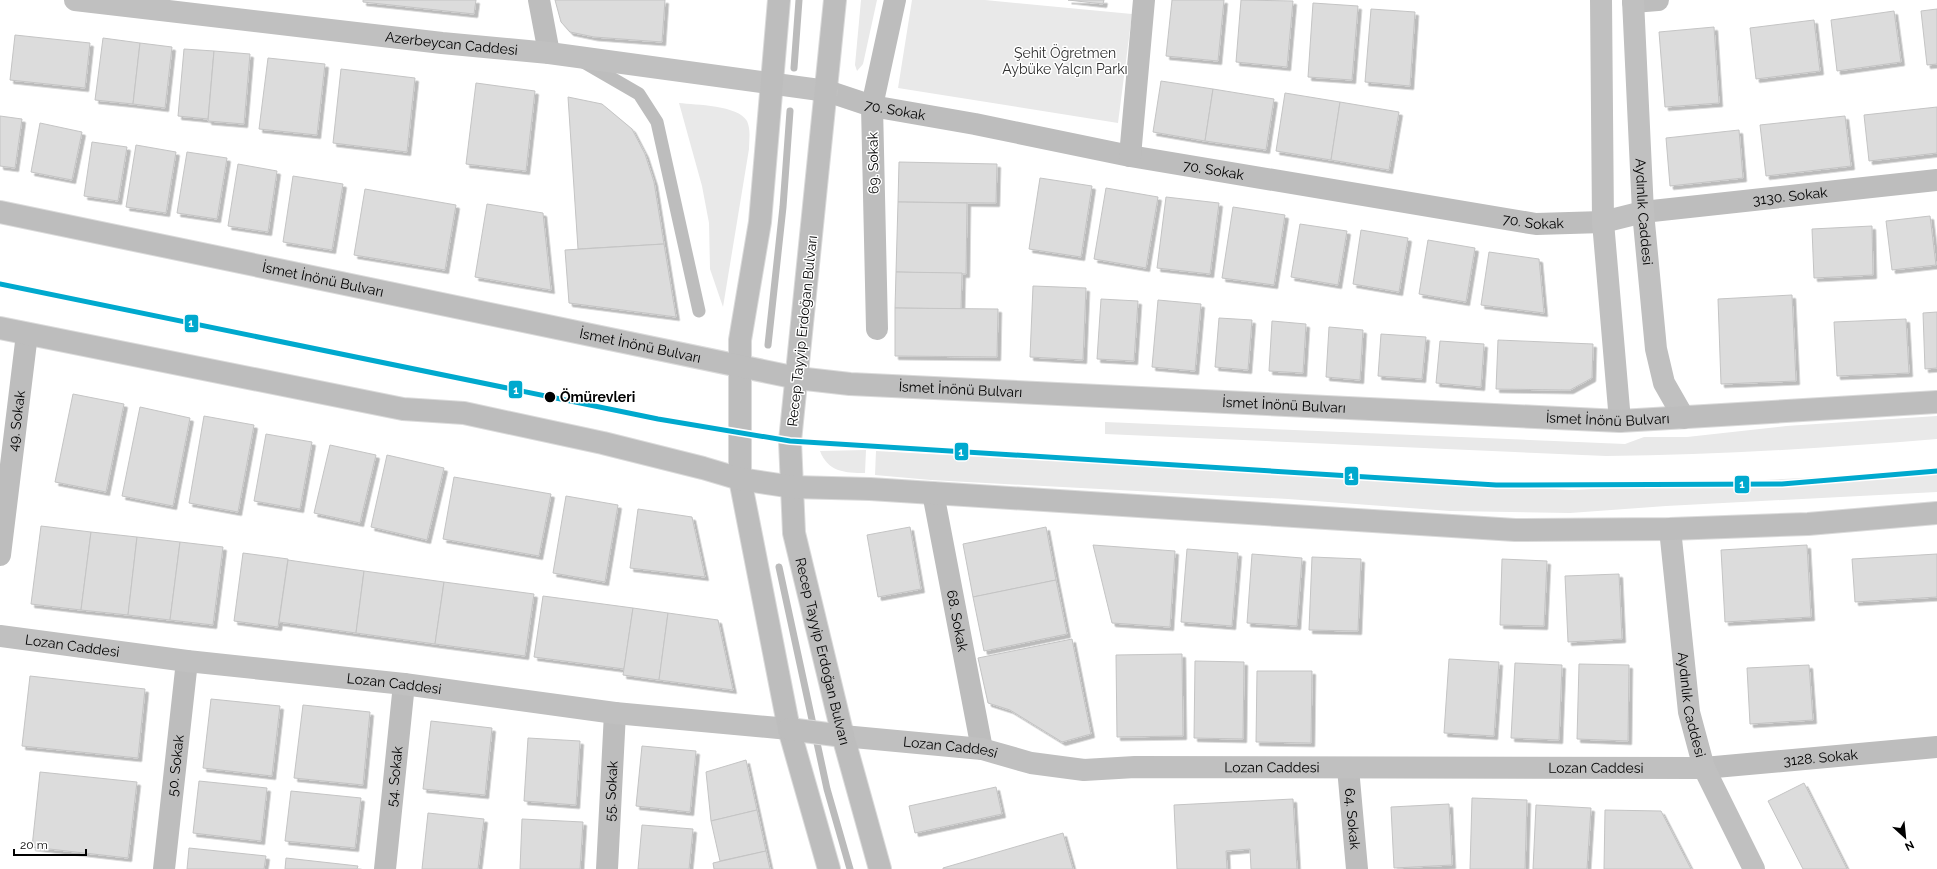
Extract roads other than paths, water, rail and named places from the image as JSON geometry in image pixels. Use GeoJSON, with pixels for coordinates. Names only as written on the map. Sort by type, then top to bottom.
{"type":"FeatureCollection","features":[{"type":"Feature","properties":{"kind":"main road","name":"Azerbeycan Caddesi"},"geometry":{"type":"LineString","coordinates":[[74,0],[442,43],[549,53],[827,91]]}},
{"type":"Feature","properties":{"kind":"main road"},"geometry":{"type":"LineString","coordinates":[[539,0],[549,53]]}},
{"type":"Feature","properties":{"kind":"main road"},"geometry":{"type":"LineString","coordinates":[[778,0],[760,222],[740,340],[740,479],[794,730],[829,869]]}},
{"type":"Feature","properties":{"kind":"main road","name":"Recep Tayyip Erdoğan Bulvarı"},"geometry":{"type":"LineString","coordinates":[[835,0],[827,91],[790,441],[794,533],[837,736],[880,869]]}},
{"type":"Feature","properties":{"kind":"main road","name":"69. Sokak"},"geometry":{"type":"LineString","coordinates":[[877,329],[872,106],[895,0]]}},
{"type":"Feature","properties":{"kind":"main road"},"geometry":{"type":"LineString","coordinates":[[1130,156],[1144,0]]}},
{"type":"Feature","properties":{"kind":"main road"},"geometry":{"type":"LineString","coordinates":[[1601,0],[1603,222],[1620,421]]}},
{"type":"Feature","properties":{"kind":"main road"},"geometry":{"type":"LineString","coordinates":[[1633,1],[1658,0]]}},
{"type":"Feature","properties":{"kind":"main road","name":"Aydınlık Caddesi"},"geometry":{"type":"LineString","coordinates":[[1633,1],[1643,212],[1656,349],[1664,383],[1684,418]]}},
{"type":"Feature","properties":{"kind":"main road","name":"70. Sokak"},"geometry":{"type":"LineString","coordinates":[[827,91],[872,106],[976,124],[1130,156],[1536,224],[1603,222]]}},
{"type":"Feature","properties":{"kind":"main road","name":"3130. Sokak"},"geometry":{"type":"LineString","coordinates":[[1643,212],[1937,180]]}},
{"type":"Feature","properties":{"kind":"main road","name":"İsmet İnönü Bulvarı"},"geometry":{"type":"LineString","coordinates":[[0,212],[797,378],[850,384],[1620,421],[1937,402]]}},
{"type":"Feature","properties":{"kind":"main road"},"geometry":{"type":"LineString","coordinates":[[1603,222],[1643,212]]}},
{"type":"Feature","properties":{"kind":"main road"},"geometry":{"type":"LineString","coordinates":[[0,328],[403,409],[464,413],[603,443],[740,479],[793,487],[933,493],[1515,530],[1670,529],[1808,524],[1937,514]]}},
{"type":"Feature","properties":{"kind":"main road","name":"49. Sokak"},"geometry":{"type":"LineString","coordinates":[[0,555],[27,334]]}},
{"type":"Feature","properties":{"kind":"main road","name":"68. Sokak"},"geometry":{"type":"LineString","coordinates":[[933,493],[982,749]]}},
{"type":"Feature","properties":{"kind":"main road","name":"Aydınlık Caddesi"},"geometry":{"type":"LineString","coordinates":[[1670,529],[1689,712],[1704,768],[1754,869]]}},
{"type":"Feature","properties":{"kind":"main road","name":"Lozan Caddesi"},"geometry":{"type":"LineString","coordinates":[[0,636],[188,662],[404,684],[615,713],[794,730]]}},
{"type":"Feature","properties":{"kind":"main road","name":"50. Sokak"},"geometry":{"type":"LineString","coordinates":[[164,869],[188,662]]}},
{"type":"Feature","properties":{"kind":"main road","name":"54. Sokak"},"geometry":{"type":"LineString","coordinates":[[385,869],[404,684]]}},
{"type":"Feature","properties":{"kind":"main road","name":"55. Sokak"},"geometry":{"type":"LineString","coordinates":[[607,869],[615,713]]}},
{"type":"Feature","properties":{"kind":"main road"},"geometry":{"type":"LineString","coordinates":[[794,730],[837,736]]}},
{"type":"Feature","properties":{"kind":"main road","name":"Lozan Caddesi"},"geometry":{"type":"LineString","coordinates":[[837,736],[982,749],[1031,762],[1084,770],[1135,767],[1704,768]]}},
{"type":"Feature","properties":{"kind":"main road","name":"3128. Sokak"},"geometry":{"type":"LineString","coordinates":[[1704,768],[1937,747]]}},
{"type":"Feature","properties":{"kind":"main road","name":"64. Sokak"},"geometry":{"type":"LineString","coordinates":[[1348,768],[1357,869]]}},
{"type":"Feature","properties":{"kind":"lane"},"geometry":{"type":"LineString","coordinates":[[576,57],[603,75],[639,94],[657,122],[699,310]]}},
{"type":"Feature","properties":{"kind":"waterway"},"geometry":{"type":"LineString","coordinates":[[794,68],[799,0]]}},
{"type":"Feature","properties":{"kind":"waterway"},"geometry":{"type":"LineString","coordinates":[[768,345],[783,207],[790,111]]}},
{"type":"Feature","properties":{"kind":"waterway"},"geometry":{"type":"LineString","coordinates":[[779,567],[827,789],[850,869]]}},
{"type":"Feature","properties":{"kind":"place","name":"Ömürevleri"},"geometry":{"type":"Point","coordinates":[550,397]}},
{"type":"Feature","properties":{"kind":"park label","name":"Şehit Öğretmen Aybüke Yalçın Parkı"},"geometry":{"type":"Point","coordinates":[1065,62]}}]}
